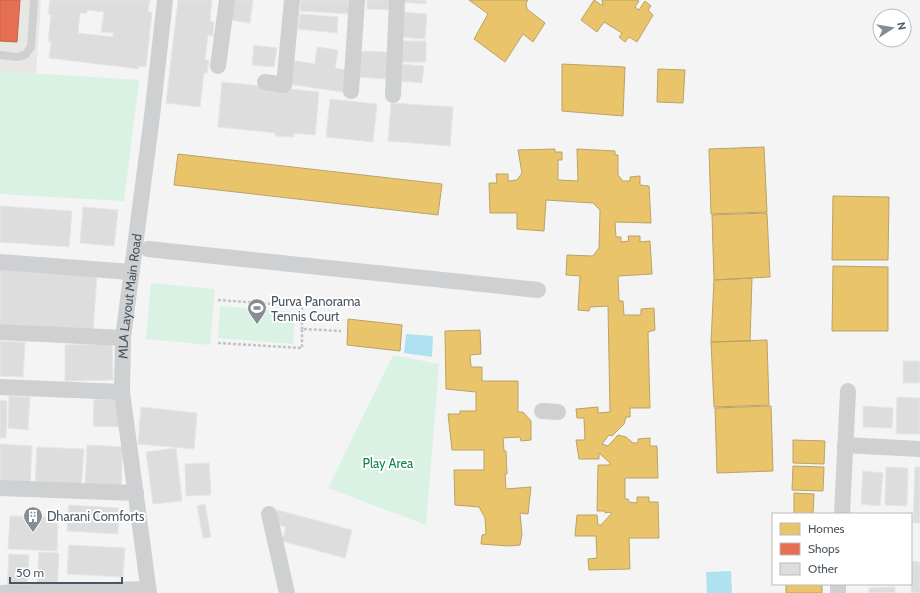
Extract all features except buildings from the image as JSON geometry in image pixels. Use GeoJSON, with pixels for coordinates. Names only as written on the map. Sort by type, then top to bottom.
{"type":"FeatureCollection","features":[{"type":"Feature","properties":{"kind":"street","name":"MLA Layout Main Road"},"geometry":{"type":"LineString","coordinates":[[149,591],[122,392],[123,338],[152,116],[165,0]]}},
{"type":"Feature","properties":{"kind":"street"},"geometry":{"type":"LineString","coordinates":[[218,66],[227,0]]}},
{"type":"Feature","properties":{"kind":"street"},"geometry":{"type":"LineString","coordinates":[[265,82],[284,85],[292,0]]}},
{"type":"Feature","properties":{"kind":"street"},"geometry":{"type":"LineString","coordinates":[[351,91],[358,0]]}},
{"type":"Feature","properties":{"kind":"street"},"geometry":{"type":"LineString","coordinates":[[393,95],[397,0]]}},
{"type":"Feature","properties":{"kind":"street"},"geometry":{"type":"LineString","coordinates":[[148,249],[538,290]]}},
{"type":"Feature","properties":{"kind":"street"},"geometry":{"type":"LineString","coordinates":[[0,262],[131,272]]}},
{"type":"Feature","properties":{"kind":"street"},"geometry":{"type":"LineString","coordinates":[[0,332],[123,338]]}},
{"type":"Feature","properties":{"kind":"street"},"geometry":{"type":"LineString","coordinates":[[0,387],[122,392]]}},
{"type":"Feature","properties":{"kind":"street"},"geometry":{"type":"LineString","coordinates":[[842,513],[848,391]]}},
{"type":"Feature","properties":{"kind":"street"},"geometry":{"type":"LineString","coordinates":[[542,411],[558,412]]}},
{"type":"Feature","properties":{"kind":"street"},"geometry":{"type":"LineString","coordinates":[[845,445],[920,449]]}},
{"type":"Feature","properties":{"kind":"street"},"geometry":{"type":"LineString","coordinates":[[0,488],[136,492]]}},
{"type":"Feature","properties":{"kind":"street"},"geometry":{"type":"LineString","coordinates":[[269,514],[287,593]]}},
{"type":"Feature","properties":{"kind":"street"},"geometry":{"type":"LineString","coordinates":[[0,593],[149,591]]}},
{"type":"Feature","properties":{"kind":"lane"},"geometry":{"type":"LineString","coordinates":[[0,55],[17,57],[25,55],[31,47],[34,0]]}},
{"type":"Feature","properties":{"kind":"path"},"geometry":{"type":"LineString","coordinates":[[218,300],[302,306],[302,348],[218,343]]}},
{"type":"Feature","properties":{"kind":"path"},"geometry":{"type":"LineString","coordinates":[[302,329],[341,331]]}},
{"type":"Feature","properties":{"kind":"shaded area"},"geometry":{"type":"Polygon","coordinates":[[[0,0],[41,0],[36,73],[0,71],[0,0]]]}},
{"type":"Feature","properties":{"kind":"green space"},"geometry":{"type":"Polygon","coordinates":[[[0,71],[139,80],[124,201],[0,194],[0,71]]]}},
{"type":"Feature","properties":{"kind":"green space"},"geometry":{"type":"Polygon","coordinates":[[[151,283],[215,289],[210,345],[146,339],[151,283]]]}},
{"type":"Feature","properties":{"kind":"green space","name":"Purva Panorama Tennis Court"},"geometry":{"type":"Polygon","coordinates":[[[220,306],[295,312],[293,344],[218,338],[220,306]]]}},
{"type":"Feature","properties":{"kind":"green space","name":"Play Area"},"geometry":{"type":"Polygon","coordinates":[[[393,355],[439,364],[426,525],[328,488],[393,355]]]}},
{"type":"Feature","properties":{"kind":"water"},"geometry":{"type":"Polygon","coordinates":[[[406,334],[433,336],[432,357],[404,353],[406,334]]]}},
{"type":"Feature","properties":{"kind":"water"},"geometry":{"type":"Polygon","coordinates":[[[731,571],[732,593],[707,593],[706,572],[731,571]]]}},
{"type":"Feature","properties":{"kind":"place","name":"Purva Panorama Tennis Court"},"geometry":{"type":"Point","coordinates":[257,325]}},
{"type":"Feature","properties":{"kind":"place","name":"Dharani Comforts"},"geometry":{"type":"Point","coordinates":[33,533]}}]}
